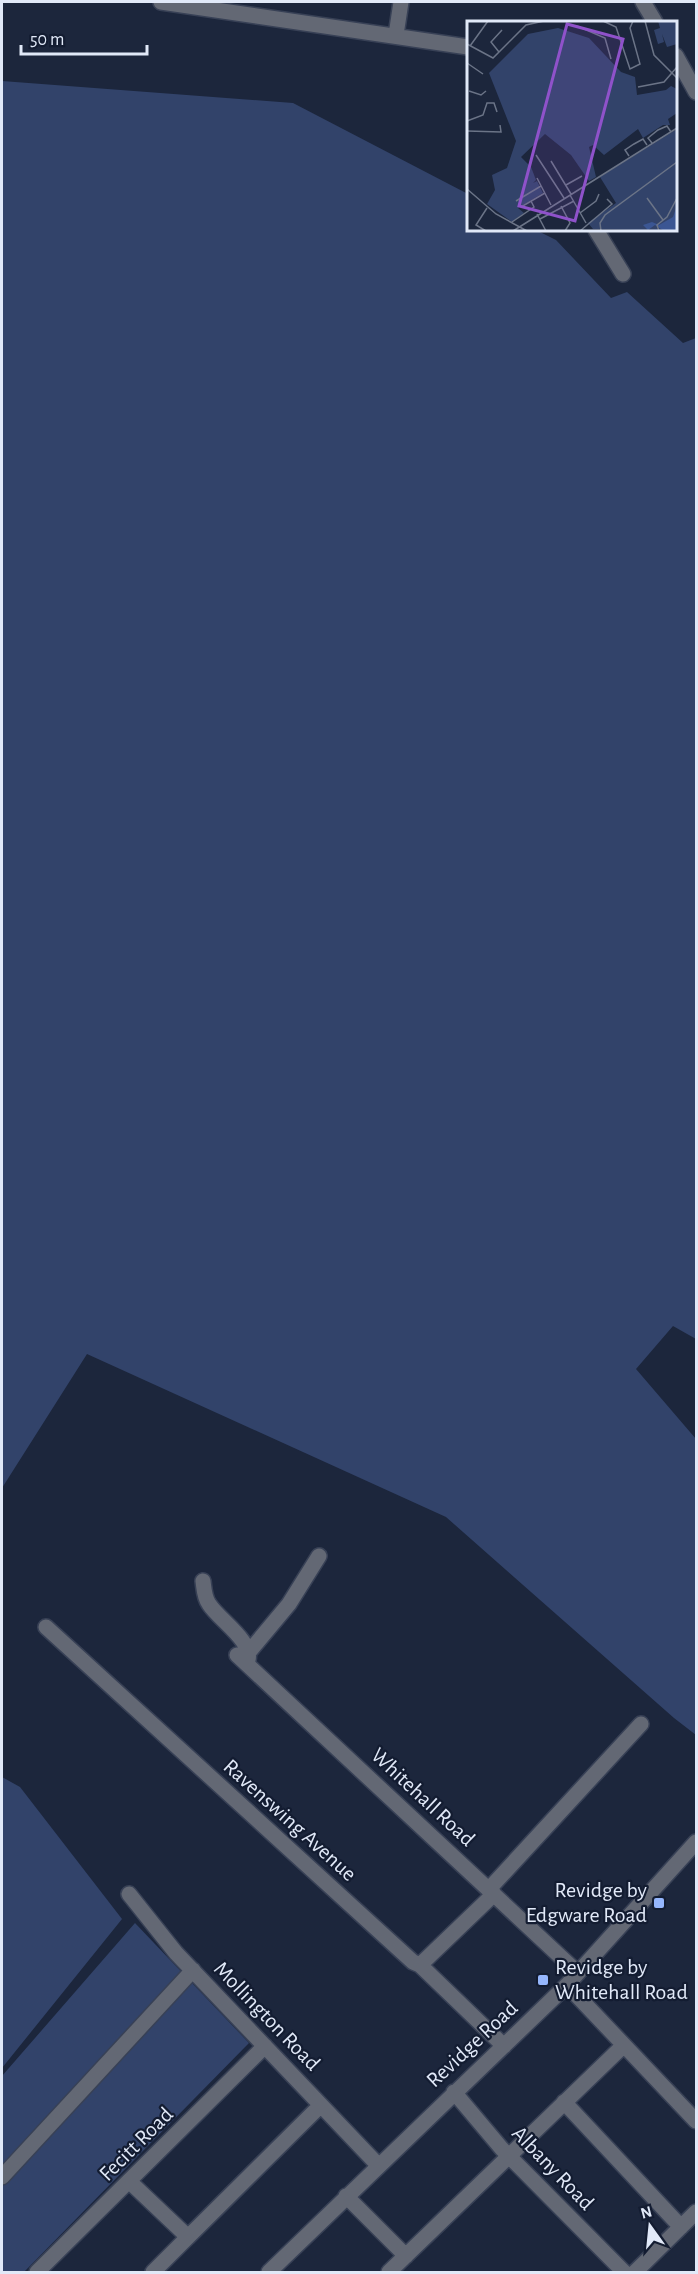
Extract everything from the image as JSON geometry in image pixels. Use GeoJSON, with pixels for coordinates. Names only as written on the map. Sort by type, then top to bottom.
{"type":"FeatureCollection","features":[{"type":"Feature","properties":{"kind":"street"},"geometry":{"type":"LineString","coordinates":[[161,2],[396,34],[467,47]]}},
{"type":"Feature","properties":{"kind":"street"},"geometry":{"type":"LineString","coordinates":[[396,34],[401,2]]}},
{"type":"Feature","properties":{"kind":"street"},"geometry":{"type":"LineString","coordinates":[[643,2],[655,21]]}},
{"type":"Feature","properties":{"kind":"street"},"geometry":{"type":"LineString","coordinates":[[677,60],[696,92]]}},
{"type":"Feature","properties":{"kind":"street"},"geometry":{"type":"LineString","coordinates":[[597,231],[623,274]]}},
{"type":"Feature","properties":{"kind":"street"},"geometry":{"type":"LineString","coordinates":[[244,1657],[289,1604],[320,1556]]}},
{"type":"Feature","properties":{"kind":"street","name":"Whitehall Road"},"geometry":{"type":"LineString","coordinates":[[203,1581],[207,1601],[218,1618],[246,1644],[244,1657],[491,1891],[573,1979],[624,2045],[696,2121]]}},
{"type":"Feature","properties":{"kind":"street","name":"Ravenswing Avenue"},"geometry":{"type":"LineString","coordinates":[[46,1627],[413,1962],[420,1965],[504,2046]]}},
{"type":"Feature","properties":{"kind":"street"},"geometry":{"type":"LineString","coordinates":[[420,1965],[491,1891],[641,1724]]}},
{"type":"Feature","properties":{"kind":"street","name":"Revidge Road"},"geometry":{"type":"LineString","coordinates":[[269,2272],[573,1979],[696,1842]]}},
{"type":"Feature","properties":{"kind":"street","name":"Mollington Road"},"geometry":{"type":"LineString","coordinates":[[129,1894],[193,1970],[378,2165]]}},
{"type":"Feature","properties":{"kind":"street"},"geometry":{"type":"LineString","coordinates":[[2,2178],[193,1970]]}},
{"type":"Feature","properties":{"kind":"street"},"geometry":{"type":"LineString","coordinates":[[389,2272],[624,2045]]}},
{"type":"Feature","properties":{"kind":"street","name":"Fecitt Road"},"geometry":{"type":"LineString","coordinates":[[37,2272],[265,2046]]}},
{"type":"Feature","properties":{"kind":"street","name":"Albany Road"},"geometry":{"type":"LineString","coordinates":[[454,2092],[508,2155],[624,2272]]}},
{"type":"Feature","properties":{"kind":"street"},"geometry":{"type":"LineString","coordinates":[[564,2102],[681,2227]]}},
{"type":"Feature","properties":{"kind":"street"},"geometry":{"type":"LineString","coordinates":[[153,2272],[321,2105]]}},
{"type":"Feature","properties":{"kind":"street"},"geometry":{"type":"LineString","coordinates":[[130,2182],[188,2237]]}},
{"type":"Feature","properties":{"kind":"street"},"geometry":{"type":"LineString","coordinates":[[346,2196],[406,2256]]}},
{"type":"Feature","properties":{"kind":"street"},"geometry":{"type":"LineString","coordinates":[[635,2272],[696,2212]]}},
{"type":"Feature","properties":{"kind":"shaded area"},"geometry":{"type":"Polygon","coordinates":[[[2,81],[293,103],[467,193],[467,231],[538,231],[556,240],[611,298],[627,292],[683,343],[696,338],[696,1339],[673,1326],[636,1369],[696,1439],[696,1735],[446,1517],[87,1354],[2,1488],[2,81]]]}},
{"type":"Feature","properties":{"kind":"shaded area"},"geometry":{"type":"Polygon","coordinates":[[[2,1777],[20,1787],[122,1919],[2,2068],[2,1777]]]}},
{"type":"Feature","properties":{"kind":"shaded area"},"geometry":{"type":"Polygon","coordinates":[[[135,1923],[249,2043],[24,2272],[2,2272],[2,2076],[135,1923]]]}},
{"type":"Feature","properties":{"kind":"place","name":"Revidge by Edgware Road"},"geometry":{"type":"Point","coordinates":[659,1903]}},
{"type":"Feature","properties":{"kind":"place","name":"Revidge by Whitehall Road"},"geometry":{"type":"Point","coordinates":[543,1980]}}]}
